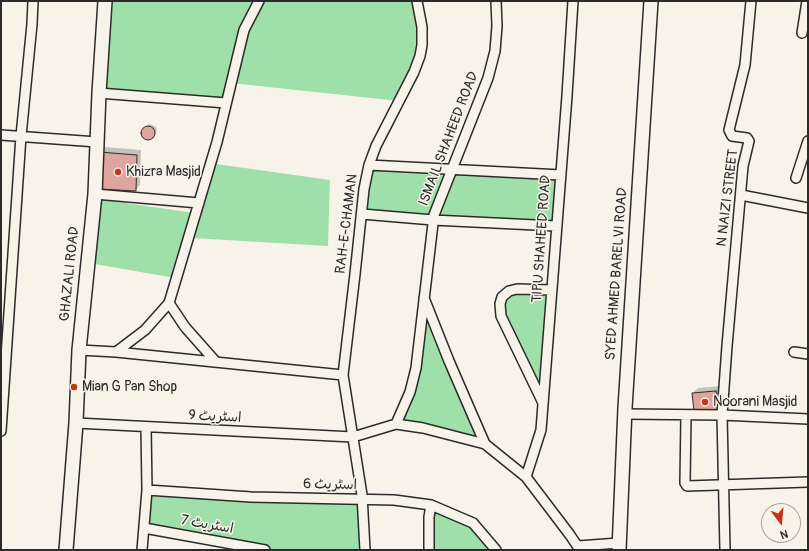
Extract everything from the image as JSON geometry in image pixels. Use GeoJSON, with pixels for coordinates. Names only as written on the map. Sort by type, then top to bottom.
{"type":"FeatureCollection","features":[{"type":"Feature","properties":{"kind":"main road","name":"GHAZALI ROAD"},"geometry":{"type":"LineString","coordinates":[[66,550],[76,423],[79,350],[94,194],[105,1]]}},
{"type":"Feature","properties":{"kind":"main road","name":"SYED AHMED BARELVI ROAD"},"geometry":{"type":"LineString","coordinates":[[619,546],[625,414],[651,1]]}},
{"type":"Feature","properties":{"kind":"street"},"geometry":{"type":"LineString","coordinates":[[1,431],[21,136],[33,1]]}},
{"type":"Feature","properties":{"kind":"street"},"geometry":{"type":"LineString","coordinates":[[116,352],[145,330],[170,303],[199,203],[244,30],[259,1]]}},
{"type":"Feature","properties":{"kind":"street","name":"RAH-E-CHAMAN"},"geometry":{"type":"LineString","coordinates":[[364,550],[362,500],[342,375],[364,189],[369,165],[376,146],[414,72],[420,56],[422,45],[422,27],[419,1]]}},
{"type":"Feature","properties":{"kind":"street","name":"ISMAIL SHAHEED ROAD"},"geometry":{"type":"LineString","coordinates":[[484,444],[424,297],[434,215],[488,78],[495,51],[498,26],[496,1]]}},
{"type":"Feature","properties":{"kind":"street","name":"TIPU SHAHEED ROAD"},"geometry":{"type":"LineString","coordinates":[[526,477],[541,430],[573,1]]}},
{"type":"Feature","properties":{"kind":"street","name":"N NAIZI STREET"},"geometry":{"type":"LineString","coordinates":[[725,550],[722,415],[726,346],[743,166],[749,142],[747,138],[732,136],[729,130],[745,65],[750,1]]}},
{"type":"Feature","properties":{"kind":"street"},"geometry":{"type":"LineString","coordinates":[[802,33],[807,1]]}},
{"type":"Feature","properties":{"kind":"street"},"geometry":{"type":"LineString","coordinates":[[99,93],[226,103]]}},
{"type":"Feature","properties":{"kind":"street"},"geometry":{"type":"LineString","coordinates":[[1,135],[97,142]]}},
{"type":"Feature","properties":{"kind":"street"},"geometry":{"type":"LineString","coordinates":[[796,178],[808,141]]}},
{"type":"Feature","properties":{"kind":"street"},"geometry":{"type":"LineString","coordinates":[[369,165],[561,175]]}},
{"type":"Feature","properties":{"kind":"street"},"geometry":{"type":"LineString","coordinates":[[94,194],[199,203]]}},
{"type":"Feature","properties":{"kind":"street"},"geometry":{"type":"LineString","coordinates":[[741,195],[808,208]]}},
{"type":"Feature","properties":{"kind":"street"},"geometry":{"type":"LineString","coordinates":[[362,214],[433,220],[556,226]]}},
{"type":"Feature","properties":{"kind":"street"},"geometry":{"type":"LineString","coordinates":[[543,404],[501,316],[500,304],[502,297],[509,291],[552,290]]}},
{"type":"Feature","properties":{"kind":"street"},"geometry":{"type":"LineString","coordinates":[[424,297],[416,368],[410,392],[396,424],[422,428],[484,444],[526,477],[579,548],[619,546]]}},
{"type":"Feature","properties":{"kind":"street"},"geometry":{"type":"LineString","coordinates":[[170,303],[185,327],[216,362]]}},
{"type":"Feature","properties":{"kind":"street"},"geometry":{"type":"LineString","coordinates":[[79,350],[116,352],[342,375]]}},
{"type":"Feature","properties":{"kind":"street"},"geometry":{"type":"LineString","coordinates":[[794,352],[808,354]]}},
{"type":"Feature","properties":{"kind":"street"},"geometry":{"type":"LineString","coordinates":[[625,414],[722,415],[808,419]]}},
{"type":"Feature","properties":{"kind":"street"},"geometry":{"type":"LineString","coordinates":[[686,415],[685,484],[687,486],[808,482]]}},
{"type":"Feature","properties":{"kind":"street","name":"اسٹریٹ 9"},"geometry":{"type":"LineString","coordinates":[[76,423],[353,437],[396,424]]}},
{"type":"Feature","properties":{"kind":"street"},"geometry":{"type":"LineString","coordinates":[[142,550],[147,490],[146,427]]}},
{"type":"Feature","properties":{"kind":"street","name":"اسٹریٹ 6"},"geometry":{"type":"LineString","coordinates":[[147,490],[251,497],[394,500],[431,505],[472,523],[496,550]]}},
{"type":"Feature","properties":{"kind":"street"},"geometry":{"type":"LineString","coordinates":[[429,550],[429,517],[431,505]]}},
{"type":"Feature","properties":{"kind":"street","name":"اسٹریٹ 7"},"geometry":{"type":"LineString","coordinates":[[144,528],[265,550]]}},
{"type":"Feature","properties":{"kind":"green space"},"geometry":{"type":"Polygon","coordinates":[[[105,1],[417,1],[422,42],[399,101],[231,83],[226,106],[98,96],[105,1]]]}},
{"type":"Feature","properties":{"kind":"green space"},"geometry":{"type":"Polygon","coordinates":[[[216,164],[330,180],[328,246],[192,238],[216,164]]]}},
{"type":"Feature","properties":{"kind":"green space"},"geometry":{"type":"Polygon","coordinates":[[[373,164],[561,175],[556,226],[362,214],[373,164]]]}},
{"type":"Feature","properties":{"kind":"green space"},"geometry":{"type":"Polygon","coordinates":[[[98,199],[194,213],[175,278],[89,263],[98,199]]]}},
{"type":"Feature","properties":{"kind":"green space"},"geometry":{"type":"Polygon","coordinates":[[[552,290],[543,404],[501,316],[502,297],[509,291],[552,290]]]}},
{"type":"Feature","properties":{"kind":"green space"},"geometry":{"type":"Polygon","coordinates":[[[424,297],[485,444],[393,425],[410,392],[424,297]]]}},
{"type":"Feature","properties":{"kind":"green space"},"geometry":{"type":"Polygon","coordinates":[[[147,490],[362,495],[365,550],[265,550],[144,528],[147,490]]]}},
{"type":"Feature","properties":{"kind":"green space"},"geometry":{"type":"Polygon","coordinates":[[[431,505],[473,523],[496,550],[429,550],[431,505]]]}},
{"type":"Feature","properties":{"kind":"building"},"geometry":{"type":"Polygon","coordinates":[[[145,126],[151,126],[155,130],[155,136],[151,140],[145,140],[141,136],[141,130],[145,126]]]}},
{"type":"Feature","properties":{"kind":"building","name":"Khizra Masjid"},"geometry":{"type":"Polygon","coordinates":[[[99,152],[137,155],[136,191],[99,189],[99,152]]]}},
{"type":"Feature","properties":{"kind":"building","name":"Noorani Masjid"},"geometry":{"type":"Polygon","coordinates":[[[716,391],[718,410],[694,411],[692,393],[716,391]]]}},
{"type":"Feature","properties":{"kind":"place","name":"Khizra Masjid"},"geometry":{"type":"Point","coordinates":[118,172]}},
{"type":"Feature","properties":{"kind":"place","name":"Mian G Pan Shop"},"geometry":{"type":"Point","coordinates":[74,387]}},
{"type":"Feature","properties":{"kind":"place","name":"Noorani Masjid"},"geometry":{"type":"Point","coordinates":[705,402]}}]}
